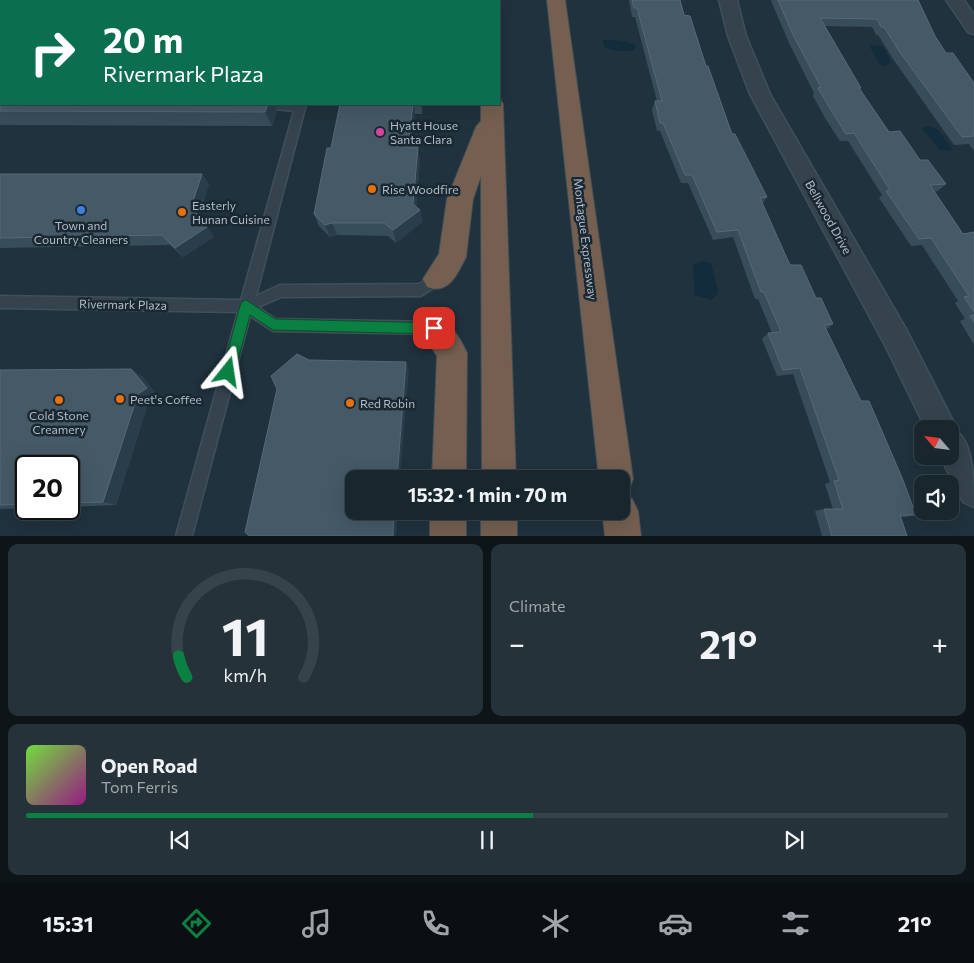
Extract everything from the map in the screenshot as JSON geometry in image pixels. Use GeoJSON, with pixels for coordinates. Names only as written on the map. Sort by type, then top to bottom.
{"type":"FeatureCollection","features":[{"type":"Feature","properties":{"kind":"highway","name":"Montague Expressway"},"geometry":{"type":"LineString","coordinates":[[556,0],[615,470]]}},
{"type":"Feature","properties":{"kind":"highway"},"geometry":{"type":"LineString","coordinates":[[437,279],[452,257],[460,199],[492,110]]}},
{"type":"Feature","properties":{"kind":"highway"},"geometry":{"type":"LineString","coordinates":[[492,110],[499,470]]}},
{"type":"Feature","properties":{"kind":"highway"},"geometry":{"type":"LineString","coordinates":[[434,328],[452,352],[449,470]]}},
{"type":"Feature","properties":{"kind":"highway"},"geometry":{"type":"LineString","coordinates":[[448,520],[448,536]]}},
{"type":"Feature","properties":{"kind":"highway"},"geometry":{"type":"LineString","coordinates":[[499,520],[499,536]]}},
{"type":"Feature","properties":{"kind":"highway"},"geometry":{"type":"LineString","coordinates":[[621,520],[623,536]]}},
{"type":"Feature","properties":{"kind":"street","name":"Bellwood Drive"},"geometry":{"type":"LineString","coordinates":[[728,0],[737,36],[760,94],[896,338],[937,420]]}},
{"type":"Feature","properties":{"kind":"street"},"geometry":{"type":"LineString","coordinates":[[955,0],[974,28]]}},
{"type":"Feature","properties":{"kind":"street"},"geometry":{"type":"LineString","coordinates":[[959,462],[974,491]]}},
{"type":"Feature","properties":{"kind":"lane"},"geometry":{"type":"LineString","coordinates":[[184,536],[300,105],[278,107]]}},
{"type":"Feature","properties":{"kind":"lane","name":"Rivermark Plaza"},"geometry":{"type":"LineString","coordinates":[[0,302],[246,306],[280,291],[421,290],[437,279]]}},
{"type":"Feature","properties":{"kind":"lane"},"geometry":{"type":"LineString","coordinates":[[246,306],[273,325],[434,328]]}},
{"type":"Feature","properties":{"kind":"water"},"geometry":{"type":"Polygon","coordinates":[[[603,40],[626,42],[636,47],[634,50],[615,51],[604,47],[603,40]]]}},
{"type":"Feature","properties":{"kind":"water"},"geometry":{"type":"Polygon","coordinates":[[[873,45],[883,47],[890,59],[889,64],[884,66],[879,64],[870,47],[873,45]]]}},
{"type":"Feature","properties":{"kind":"water"},"geometry":{"type":"Polygon","coordinates":[[[928,126],[938,130],[952,148],[951,151],[940,150],[923,130],[924,127],[928,126]]]}},
{"type":"Feature","properties":{"kind":"water"},"geometry":{"type":"Polygon","coordinates":[[[702,261],[711,263],[718,291],[712,300],[695,295],[693,264],[702,261]]]}},
{"type":"Feature","properties":{"kind":"building"},"geometry":{"type":"Polygon","coordinates":[[[632,0],[680,0],[684,15],[690,16],[706,66],[708,66],[732,134],[735,134],[767,197],[760,198],[790,265],[801,265],[816,298],[821,298],[833,324],[824,325],[861,401],[869,401],[903,480],[914,510],[914,515],[900,515],[907,536],[832,536],[824,509],[843,509],[834,481],[839,480],[800,368],[783,370],[768,333],[781,332],[764,292],[761,292],[738,230],[717,232],[692,175],[685,175],[663,123],[660,123],[655,101],[662,101],[637,8],[634,8],[632,0]]]}},
{"type":"Feature","properties":{"kind":"building"},"geometry":{"type":"Polygon","coordinates":[[[778,0],[918,0],[935,36],[946,53],[953,53],[974,83],[974,136],[962,137],[877,19],[820,18],[861,88],[859,88],[889,132],[900,131],[920,160],[928,160],[946,184],[930,185],[963,234],[974,232],[974,312],[964,297],[969,296],[931,238],[919,239],[886,191],[890,190],[854,133],[846,134],[818,88],[821,87],[793,35],[778,0]]]}},
{"type":"Feature","properties":{"kind":"building"},"geometry":{"type":"Polygon","coordinates":[[[0,105],[268,105],[265,112],[0,111],[0,105]]]}},
{"type":"Feature","properties":{"kind":"building"},"geometry":{"type":"Polygon","coordinates":[[[340,105],[413,105],[408,147],[418,147],[413,204],[420,210],[393,230],[384,223],[332,223],[325,225],[314,214],[327,148],[331,148],[340,105]]]}},
{"type":"Feature","properties":{"kind":"building"},"geometry":{"type":"Polygon","coordinates":[[[0,174],[202,174],[191,207],[207,227],[175,248],[162,235],[0,238],[0,174]]]}},
{"type":"Feature","properties":{"kind":"building"},"geometry":{"type":"Polygon","coordinates":[[[297,354],[309,360],[406,362],[398,470],[345,470],[345,520],[394,520],[393,536],[249,536],[245,532],[277,389],[271,376],[297,354]]]}},
{"type":"Feature","properties":{"kind":"building"},"geometry":{"type":"Polygon","coordinates":[[[131,369],[147,388],[138,394],[103,502],[80,503],[80,455],[15,455],[15,504],[0,505],[0,370],[131,369]]]}},
{"type":"Feature","properties":{"kind":"place","name":"Hyatt House Santa Clara"},"geometry":{"type":"Point","coordinates":[380,132]}},
{"type":"Feature","properties":{"kind":"place","name":"Rise Woodfire"},"geometry":{"type":"Point","coordinates":[372,189]}},
{"type":"Feature","properties":{"kind":"place","name":"Town and Country Cleaners"},"geometry":{"type":"Point","coordinates":[81,210]}},
{"type":"Feature","properties":{"kind":"place","name":"Easterly Hunan Cuisine"},"geometry":{"type":"Point","coordinates":[182,212]}},
{"type":"Feature","properties":{"kind":"place","name":"Peet's Coffee"},"geometry":{"type":"Point","coordinates":[120,399]}},
{"type":"Feature","properties":{"kind":"place","name":"Cold Stone Creamery"},"geometry":{"type":"Point","coordinates":[59,400]}},
{"type":"Feature","properties":{"kind":"place","name":"Red Robin"},"geometry":{"type":"Point","coordinates":[350,403]}},
{"type":"Feature","properties":{"kind":"route"},"geometry":{"type":"LineString","coordinates":[[228,372],[246,306],[273,325],[434,328]]}}]}
